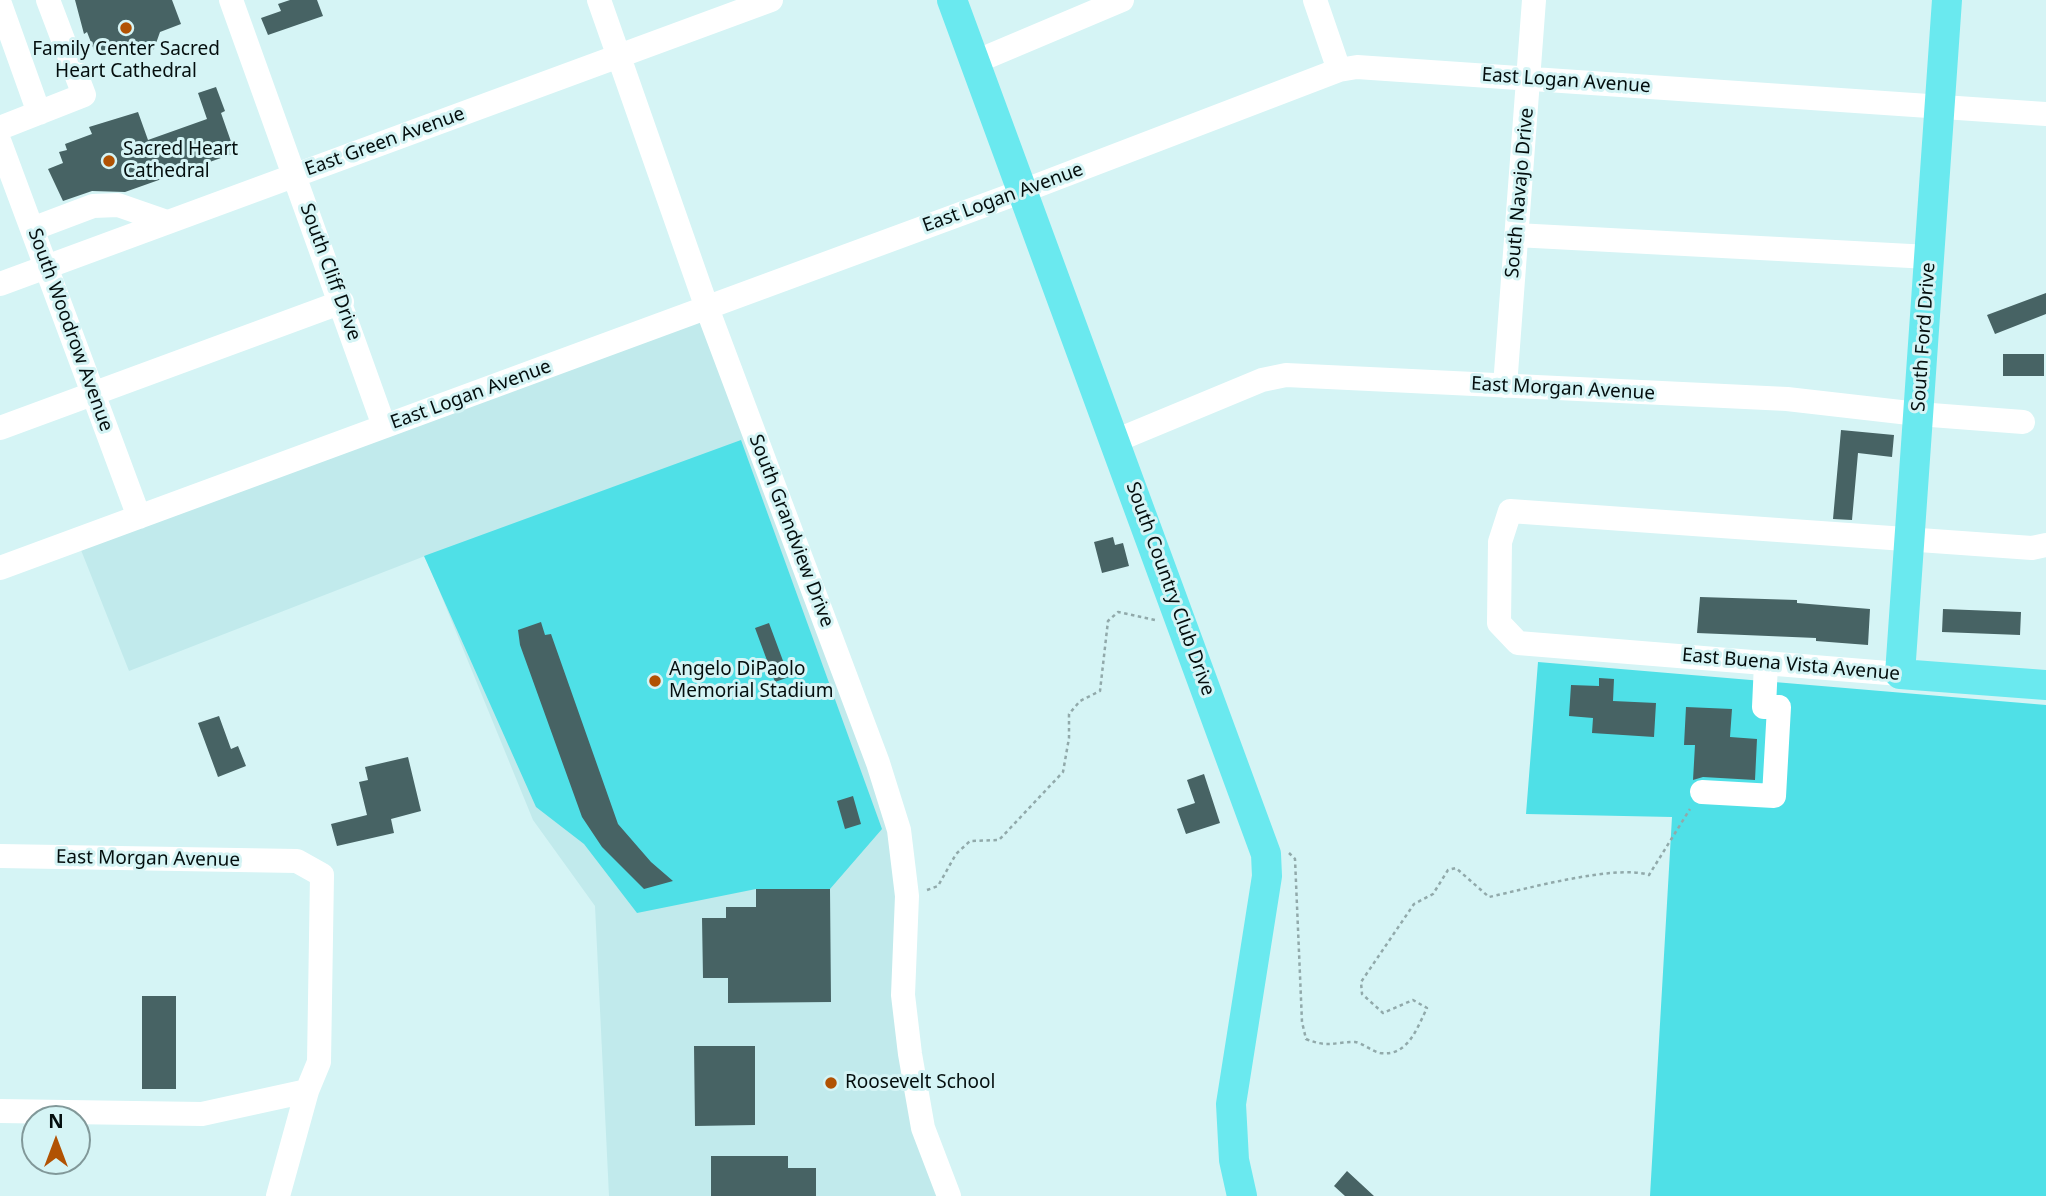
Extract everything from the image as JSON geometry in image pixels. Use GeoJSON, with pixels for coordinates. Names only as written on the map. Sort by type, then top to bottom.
{"type":"FeatureCollection","features":[{"type":"Feature","properties":{"kind":"main road","name":"South Country Club Drive"},"geometry":{"type":"LineString","coordinates":[[952,0],[1266,853],[1267,876],[1231,1104],[1234,1160],[1242,1196]]}},
{"type":"Feature","properties":{"kind":"main road","name":"South Ford Drive"},"geometry":{"type":"LineString","coordinates":[[1900,674],[1947,0]]}},
{"type":"Feature","properties":{"kind":"main road","name":"East Buena Vista Avenue"},"geometry":{"type":"LineString","coordinates":[[1900,674],[2046,685]]}},
{"type":"Feature","properties":{"kind":"street"},"geometry":{"type":"LineString","coordinates":[[0,128],[84,95],[48,0]]}},
{"type":"Feature","properties":{"kind":"street","name":"South Cliff Drive"},"geometry":{"type":"LineString","coordinates":[[231,0],[342,302],[384,426]]}},
{"type":"Feature","properties":{"kind":"street","name":"South Grandview Drive"},"geometry":{"type":"LineString","coordinates":[[599,0],[616,57],[878,763],[899,830],[907,896],[903,995],[910,1054],[923,1128],[948,1196]]}},
{"type":"Feature","properties":{"kind":"street","name":"East Green Avenue"},"geometry":{"type":"LineString","coordinates":[[0,284],[771,0]]}},
{"type":"Feature","properties":{"kind":"street"},"geometry":{"type":"LineString","coordinates":[[975,62],[1122,0]]}},
{"type":"Feature","properties":{"kind":"street"},"geometry":{"type":"LineString","coordinates":[[1315,0],[1339,70]]}},
{"type":"Feature","properties":{"kind":"street","name":"South Navajo Drive"},"geometry":{"type":"LineString","coordinates":[[1505,386],[1534,0]]}},
{"type":"Feature","properties":{"kind":"street"},"geometry":{"type":"LineString","coordinates":[[0,4],[39,113]]}},
{"type":"Feature","properties":{"kind":"street","name":"East Logan Avenue"},"geometry":{"type":"LineString","coordinates":[[0,568],[1023,191],[1339,70],[1357,67],[2046,114]]}},
{"type":"Feature","properties":{"kind":"street","name":"South Woodrow Avenue"},"geometry":{"type":"LineString","coordinates":[[0,144],[139,517]]}},
{"type":"Feature","properties":{"kind":"street"},"geometry":{"type":"LineString","coordinates":[[32,229],[93,206],[118,205],[167,222]]}},
{"type":"Feature","properties":{"kind":"street"},"geometry":{"type":"LineString","coordinates":[[1516,235],[1929,257]]}},
{"type":"Feature","properties":{"kind":"street"},"geometry":{"type":"LineString","coordinates":[[0,428],[342,302]]}},
{"type":"Feature","properties":{"kind":"street","name":"East Morgan Avenue"},"geometry":{"type":"LineString","coordinates":[[1115,441],[1262,380],[1286,375],[1787,399],[1918,414],[2023,422]]}},
{"type":"Feature","properties":{"kind":"street","name":"East Buena Vista Avenue"},"geometry":{"type":"LineString","coordinates":[[1900,674],[1518,643],[1499,623],[1500,542],[1510,511],[1910,538]]}},
{"type":"Feature","properties":{"kind":"street"},"geometry":{"type":"LineString","coordinates":[[1910,538],[2032,548],[2046,545]]}},
{"type":"Feature","properties":{"kind":"street"},"geometry":{"type":"LineString","coordinates":[[1702,792],[1774,796],[1779,707],[1764,706],[1766,663]]}},
{"type":"Feature","properties":{"kind":"street","name":"East Morgan Avenue"},"geometry":{"type":"LineString","coordinates":[[0,856],[297,861],[322,875],[319,1062],[307,1091]]}},
{"type":"Feature","properties":{"kind":"street"},"geometry":{"type":"LineString","coordinates":[[0,1111],[202,1114],[307,1091],[278,1196]]}},
{"type":"Feature","properties":{"kind":"path"},"geometry":{"type":"LineString","coordinates":[[907,896],[938,886],[956,854],[970,841],[999,840],[1063,772],[1069,738],[1069,714],[1080,701],[1100,691],[1108,621],[1118,612],[1127,612],[1186,632]]}},
{"type":"Feature","properties":{"kind":"path"},"geometry":{"type":"LineString","coordinates":[[1282,846],[1295,859],[1302,1021],[1306,1039],[1324,1046],[1357,1042],[1378,1053],[1396,1053],[1410,1041],[1427,1007],[1413,1000],[1383,1013],[1362,994],[1361,982],[1414,904],[1433,894],[1448,870],[1456,868],[1489,897],[1574,879],[1638,871],[1649,875],[1671,836],[1702,792]]}},
{"type":"Feature","properties":{"kind":"shaded area"},"geometry":{"type":"Polygon","coordinates":[[[707,308],[900,826],[903,995],[949,1196],[609,1196],[595,906],[533,820],[425,556],[129,671],[77,540],[707,308]]]}},
{"type":"Feature","properties":{"kind":"shaded area","name":"Angelo DiPaolo Memorial Stadium"},"geometry":{"type":"Polygon","coordinates":[[[741,440],[882,829],[830,889],[756,889],[637,913],[584,844],[536,807],[424,556],[741,440]]]}},
{"type":"Feature","properties":{"kind":"shaded area"},"geometry":{"type":"Polygon","coordinates":[[[1538,662],[2046,705],[2046,1196],[1650,1196],[1672,817],[1526,814],[1538,662]]]}},
{"type":"Feature","properties":{"kind":"building","name":"Family Center Sacred Heart Cathedral"},"geometry":{"type":"Polygon","coordinates":[[[75,0],[172,0],[181,24],[160,32],[154,49],[138,56],[113,49],[96,55],[87,32],[84,34],[75,0]]]}},
{"type":"Feature","properties":{"kind":"building"},"geometry":{"type":"Polygon","coordinates":[[[290,0],[317,0],[323,16],[268,35],[261,18],[281,11],[278,4],[290,0]]]}},
{"type":"Feature","properties":{"kind":"building","name":"Sacred Heart Cathedral"},"geometry":{"type":"Polygon","coordinates":[[[216,87],[225,111],[221,113],[235,153],[125,192],[92,191],[63,201],[48,169],[63,163],[59,152],[67,150],[65,144],[92,134],[89,127],[138,112],[148,140],[207,119],[198,93],[216,87]]]}},
{"type":"Feature","properties":{"kind":"building"},"geometry":{"type":"Polygon","coordinates":[[[2046,293],[2046,314],[1995,334],[1987,315],[2046,293]]]}},
{"type":"Feature","properties":{"kind":"building"},"geometry":{"type":"Polygon","coordinates":[[[2003,354],[2044,354],[2044,376],[2003,376],[2003,354]]]}},
{"type":"Feature","properties":{"kind":"building"},"geometry":{"type":"Polygon","coordinates":[[[1841,430],[1894,435],[1892,457],[1858,453],[1852,520],[1833,519],[1841,430]]]}},
{"type":"Feature","properties":{"kind":"building"},"geometry":{"type":"Polygon","coordinates":[[[1113,537],[1115,545],[1123,543],[1129,566],[1102,573],[1094,542],[1113,537]]]}},
{"type":"Feature","properties":{"kind":"building"},"geometry":{"type":"Polygon","coordinates":[[[1700,597],[1797,600],[1797,603],[1870,609],[1868,645],[1816,641],[1816,638],[1697,633],[1700,597]]]}},
{"type":"Feature","properties":{"kind":"building"},"geometry":{"type":"Polygon","coordinates":[[[1943,609],[2021,612],[2020,635],[1942,632],[1943,609]]]}},
{"type":"Feature","properties":{"kind":"building"},"geometry":{"type":"Polygon","coordinates":[[[541,622],[545,635],[551,634],[618,824],[651,862],[673,881],[644,889],[602,847],[582,817],[520,645],[518,630],[541,622]]]}},
{"type":"Feature","properties":{"kind":"building"},"geometry":{"type":"Polygon","coordinates":[[[769,623],[789,677],[775,682],[755,628],[769,623]]]}},
{"type":"Feature","properties":{"kind":"building"},"geometry":{"type":"Polygon","coordinates":[[[1599,678],[1614,679],[1613,701],[1656,703],[1654,737],[1592,733],[1593,718],[1569,716],[1571,685],[1599,686],[1599,678]]]}},
{"type":"Feature","properties":{"kind":"building"},"geometry":{"type":"Polygon","coordinates":[[[1686,707],[1732,709],[1730,737],[1757,739],[1755,780],[1703,777],[1693,780],[1695,745],[1684,745],[1686,707]]]}},
{"type":"Feature","properties":{"kind":"building"},"geometry":{"type":"Polygon","coordinates":[[[219,716],[231,749],[238,746],[246,766],[218,777],[198,723],[219,716]]]}},
{"type":"Feature","properties":{"kind":"building"},"geometry":{"type":"Polygon","coordinates":[[[408,757],[421,811],[391,819],[394,833],[337,846],[331,824],[367,815],[359,782],[368,780],[365,767],[408,757]]]}},
{"type":"Feature","properties":{"kind":"building"},"geometry":{"type":"Polygon","coordinates":[[[1204,774],[1220,823],[1186,834],[1177,809],[1195,803],[1187,780],[1204,774]]]}},
{"type":"Feature","properties":{"kind":"building"},"geometry":{"type":"Polygon","coordinates":[[[853,796],[861,824],[845,829],[837,801],[853,796]]]}},
{"type":"Feature","properties":{"kind":"building"},"geometry":{"type":"Polygon","coordinates":[[[756,889],[830,889],[831,1002],[728,1003],[728,978],[703,978],[702,918],[726,918],[726,907],[756,907],[756,889]]]}},
{"type":"Feature","properties":{"kind":"building"},"geometry":{"type":"Polygon","coordinates":[[[142,996],[176,996],[176,1089],[142,1089],[142,996]]]}},
{"type":"Feature","properties":{"kind":"building"},"geometry":{"type":"Polygon","coordinates":[[[694,1046],[755,1046],[755,1125],[695,1126],[694,1046]]]}},
{"type":"Feature","properties":{"kind":"building"},"geometry":{"type":"Polygon","coordinates":[[[711,1156],[788,1156],[788,1168],[816,1168],[816,1196],[711,1196],[711,1156]]]}},
{"type":"Feature","properties":{"kind":"building"},"geometry":{"type":"Polygon","coordinates":[[[1347,1171],[1374,1196],[1345,1196],[1334,1186],[1347,1171]]]}},
{"type":"Feature","properties":{"kind":"place","name":"Family Center Sacred Heart Cathedral"},"geometry":{"type":"Point","coordinates":[126,28]}},
{"type":"Feature","properties":{"kind":"place","name":"Sacred Heart Cathedral"},"geometry":{"type":"Point","coordinates":[109,161]}},
{"type":"Feature","properties":{"kind":"place","name":"Angelo DiPaolo Memorial Stadium"},"geometry":{"type":"Point","coordinates":[655,681]}},
{"type":"Feature","properties":{"kind":"place","name":"Roosevelt School"},"geometry":{"type":"Point","coordinates":[831,1083]}}]}
